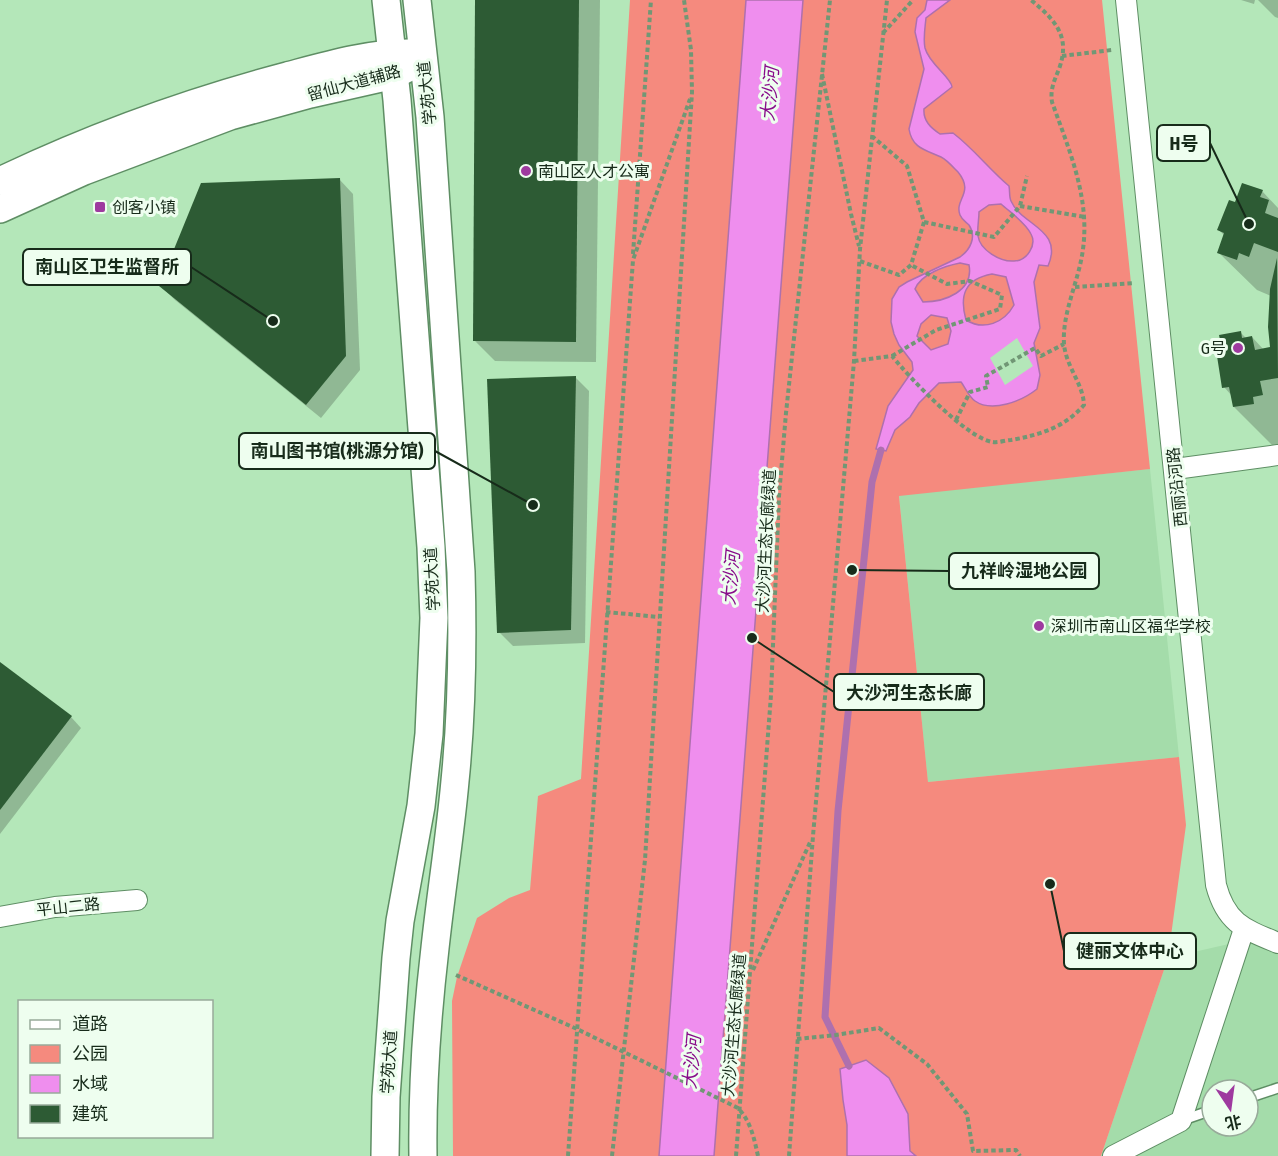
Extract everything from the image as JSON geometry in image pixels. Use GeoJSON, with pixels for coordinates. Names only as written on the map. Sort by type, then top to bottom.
{"type":"FeatureCollection","features":[{"type":"Feature","properties":{"kind":"street","name":"学苑大道"},"geometry":{"type":"LineString","coordinates":[[385,1156],[386,1097],[396,958],[400,921],[426,771],[432,693],[434,618],[431,547],[386,0]]}},
{"type":"Feature","properties":{"kind":"street","name":"学苑大道"},"geometry":{"type":"LineString","coordinates":[[417,0],[430,117],[461,572],[462,642],[457,762],[429,1009],[423,1156]]}},
{"type":"Feature","properties":{"kind":"street","name":"西丽沿河路"},"geometry":{"type":"LineString","coordinates":[[1126,0],[1216,885],[1220,900],[1230,915],[1244,929],[1278,943]]}},
{"type":"Feature","properties":{"kind":"street","name":"留仙大道辅路"},"geometry":{"type":"LineString","coordinates":[[0,181],[99,138],[213,98],[308,71],[393,64],[409,68],[424,57]]}},
{"type":"Feature","properties":{"kind":"street","name":"留仙大道辅路"},"geometry":{"type":"LineString","coordinates":[[0,209],[84,171],[230,116],[310,94],[393,64]]}},
{"type":"Feature","properties":{"kind":"street"},"geometry":{"type":"LineString","coordinates":[[1175,469],[1278,455]]}},
{"type":"Feature","properties":{"kind":"street","name":"平山二路"},"geometry":{"type":"LineString","coordinates":[[0,917],[54,907],[137,900]]}},
{"type":"Feature","properties":{"kind":"street"},"geometry":{"type":"LineString","coordinates":[[1113,1156],[1181,1121],[1244,929]]}},
{"type":"Feature","properties":{"kind":"lane"},"geometry":{"type":"LineString","coordinates":[[1260,1094],[1278,1088]]}},
{"type":"Feature","properties":{"kind":"lane"},"geometry":{"type":"LineString","coordinates":[[1181,1121],[1200,1114]]}},
{"type":"Feature","properties":{"kind":"path"},"geometry":{"type":"LineString","coordinates":[[568,1156],[651,0]]}},
{"type":"Feature","properties":{"kind":"path"},"geometry":{"type":"LineString","coordinates":[[612,1156],[645,860],[692,92],[691,50],[684,0]]}},
{"type":"Feature","properties":{"kind":"path","name":"大沙河生态长廊绿道"},"geometry":{"type":"LineString","coordinates":[[736,1156],[771,695],[786,413],[830,0]]}},
{"type":"Feature","properties":{"kind":"path"},"geometry":{"type":"LineString","coordinates":[[789,1156],[813,836],[854,361],[860,249],[887,0]]}},
{"type":"Feature","properties":{"kind":"path"},"geometry":{"type":"LineString","coordinates":[[883,33],[913,0]]}},
{"type":"Feature","properties":{"kind":"path"},"geometry":{"type":"LineString","coordinates":[[892,356],[904,371],[956,420],[972,433],[993,442],[1036,436],[1069,420],[1084,405],[1084,393],[1067,359],[1064,344],[1066,323],[1083,249],[1085,217],[1082,189],[1050,91],[1062,56],[1063,38],[1050,16],[1031,0]]}},
{"type":"Feature","properties":{"kind":"path"},"geometry":{"type":"LineString","coordinates":[[1062,56],[1131,48]]}},
{"type":"Feature","properties":{"kind":"path"},"geometry":{"type":"LineString","coordinates":[[822,70],[850,214],[860,249]]}},
{"type":"Feature","properties":{"kind":"path"},"geometry":{"type":"LineString","coordinates":[[633,260],[692,92]]}},
{"type":"Feature","properties":{"kind":"path"},"geometry":{"type":"LineString","coordinates":[[860,261],[899,275],[911,265],[924,222],[907,166],[872,136]]}},
{"type":"Feature","properties":{"kind":"path"},"geometry":{"type":"LineString","coordinates":[[924,222],[994,237],[1020,206],[1027,176]]}},
{"type":"Feature","properties":{"kind":"path"},"geometry":{"type":"LineString","coordinates":[[1020,206],[1085,217]]}},
{"type":"Feature","properties":{"kind":"path"},"geometry":{"type":"LineString","coordinates":[[854,361],[892,356],[936,330],[1000,309],[1002,295],[970,281],[947,284],[911,265]]}},
{"type":"Feature","properties":{"kind":"path"},"geometry":{"type":"LineString","coordinates":[[1075,287],[1156,281]]}},
{"type":"Feature","properties":{"kind":"path"},"geometry":{"type":"LineString","coordinates":[[956,420],[970,392],[988,387],[986,376],[1035,348],[1041,356],[1064,344]]}},
{"type":"Feature","properties":{"kind":"path"},"geometry":{"type":"LineString","coordinates":[[606,612],[659,617]]}},
{"type":"Feature","properties":{"kind":"path"},"geometry":{"type":"LineString","coordinates":[[751,973],[813,836]]}},
{"type":"Feature","properties":{"kind":"path"},"geometry":{"type":"LineString","coordinates":[[457,977],[577,1029],[738,1108],[746,1116],[752,1128],[758,1156]]}},
{"type":"Feature","properties":{"kind":"path"},"geometry":{"type":"LineString","coordinates":[[798,1039],[879,1028],[927,1064],[968,1114],[974,1154],[1016,1150],[1020,1156]]}},
{"type":"Feature","properties":{"kind":"shaded area","name":"深圳市南山区福华学校"},"geometry":{"type":"Polygon","coordinates":[[[1150,469],[1179,757],[928,782],[899,495],[1150,469]]]}},
{"type":"Feature","properties":{"kind":"shaded area"},"geometry":{"type":"Polygon","coordinates":[[[1272,934],[1278,937],[1278,1156],[1101,1156],[1168,958],[1272,934]]]}},
{"type":"Feature","properties":{"kind":"green space"},"geometry":{"type":"Polygon","coordinates":[[[630,0],[1102,0],[1150,469],[899,496],[928,782],[1179,757],[1186,825],[1168,958],[1101,1156],[453,1156],[452,1001],[457,977],[477,918],[509,898],[530,890],[538,796],[581,779],[630,0]]]}},
{"type":"Feature","properties":{"kind":"water","name":"大沙河"},"geometry":{"type":"Polygon","coordinates":[[[746,0],[803,0],[714,1156],[659,1156],[746,0]]]}},
{"type":"Feature","properties":{"kind":"water"},"geometry":{"type":"Polygon","coordinates":[[[927,0],[950,0],[926,18],[924,37],[927,54],[952,87],[924,109],[926,121],[940,134],[953,133],[1009,186],[1011,201],[1016,209],[1046,236],[1051,244],[1051,254],[1048,266],[1039,265],[1034,282],[1040,328],[1034,343],[1040,375],[1037,389],[1007,404],[990,406],[975,401],[961,382],[939,383],[919,403],[910,417],[895,430],[886,451],[876,449],[888,406],[913,370],[912,362],[894,334],[891,322],[892,299],[899,287],[907,282],[960,257],[967,251],[972,239],[969,225],[961,217],[959,209],[965,191],[963,179],[941,157],[916,144],[909,129],[924,69],[915,32],[917,18],[925,10],[927,0]],[[1001,204],[989,205],[979,212],[978,236],[982,246],[992,254],[1009,261],[1023,258],[1032,247],[1031,234],[1022,222],[1001,204]],[[960,263],[941,269],[922,279],[915,289],[923,302],[949,297],[967,282],[969,265],[960,263]],[[992,274],[983,276],[970,284],[963,303],[966,320],[986,325],[999,321],[1014,305],[1006,277],[992,274]],[[931,315],[921,324],[917,336],[931,350],[948,344],[951,331],[947,318],[931,315]]]}},
{"type":"Feature","properties":{"kind":"water"},"geometry":{"type":"Polygon","coordinates":[[[866,1060],[889,1078],[908,1114],[910,1151],[916,1156],[847,1156],[847,1125],[840,1069],[866,1060]]]}},
{"type":"Feature","properties":{"kind":"pier"},"geometry":{"type":"Polygon","coordinates":[[[1017,338],[1033,366],[1005,385],[990,358],[1017,338]]]}},
{"type":"Feature","properties":{"kind":"building","name":"南山区人才公寓"},"geometry":{"type":"Polygon","coordinates":[[[475,0],[579,0],[576,342],[473,341],[475,0]]]}},
{"type":"Feature","properties":{"kind":"building"},"geometry":{"type":"Polygon","coordinates":[[[340,178],[346,356],[306,405],[159,286],[201,183],[340,178]]]}},
{"type":"Feature","properties":{"kind":"building"},"geometry":{"type":"Polygon","coordinates":[[[1242,183],[1263,190],[1260,197],[1269,200],[1265,213],[1278,218],[1278,252],[1254,243],[1249,257],[1239,253],[1237,260],[1217,253],[1224,233],[1217,230],[1229,200],[1235,202],[1242,183]]]}},
{"type":"Feature","properties":{"kind":"building","name":"G号"},"geometry":{"type":"Polygon","coordinates":[[[1277,258],[1278,378],[1260,381],[1263,395],[1253,397],[1254,404],[1233,407],[1229,387],[1222,388],[1217,356],[1223,355],[1219,335],[1241,331],[1242,338],[1252,336],[1255,350],[1270,347],[1268,327],[1270,289],[1277,258]]]}},
{"type":"Feature","properties":{"kind":"building"},"geometry":{"type":"Polygon","coordinates":[[[576,376],[571,630],[497,633],[487,379],[576,376]]]}},
{"type":"Feature","properties":{"kind":"building"},"geometry":{"type":"Polygon","coordinates":[[[0,662],[72,716],[0,810],[0,662]]]}},
{"type":"Feature","properties":{"kind":"waterway"},"geometry":{"type":"LineString","coordinates":[[849,1066],[825,1017],[838,811],[872,482],[881,450]]}},
{"type":"Feature","properties":{"kind":"place","name":"南山区人才公寓"},"geometry":{"type":"Point","coordinates":[526,171]}},
{"type":"Feature","properties":{"kind":"place","name":"创客小镇"},"geometry":{"type":"Point","coordinates":[100,207]}},
{"type":"Feature","properties":{"kind":"place","name":"H号"},"geometry":{"type":"Point","coordinates":[1249,224]}},
{"type":"Feature","properties":{"kind":"place","name":"南山区卫生监督所"},"geometry":{"type":"Point","coordinates":[273,321]}},
{"type":"Feature","properties":{"kind":"place","name":"G号"},"geometry":{"type":"Point","coordinates":[1238,348]}},
{"type":"Feature","properties":{"kind":"place","name":"南山图书馆(桃源分馆)"},"geometry":{"type":"Point","coordinates":[533,505]}},
{"type":"Feature","properties":{"kind":"place","name":"九祥岭湿地公园"},"geometry":{"type":"Point","coordinates":[852,570]}},
{"type":"Feature","properties":{"kind":"place","name":"深圳市南山区福华学校"},"geometry":{"type":"Point","coordinates":[1039,626]}},
{"type":"Feature","properties":{"kind":"place","name":"大沙河生态长廊"},"geometry":{"type":"Point","coordinates":[752,638]}},
{"type":"Feature","properties":{"kind":"place","name":"健丽文体中心"},"geometry":{"type":"Point","coordinates":[1050,884]}}]}
